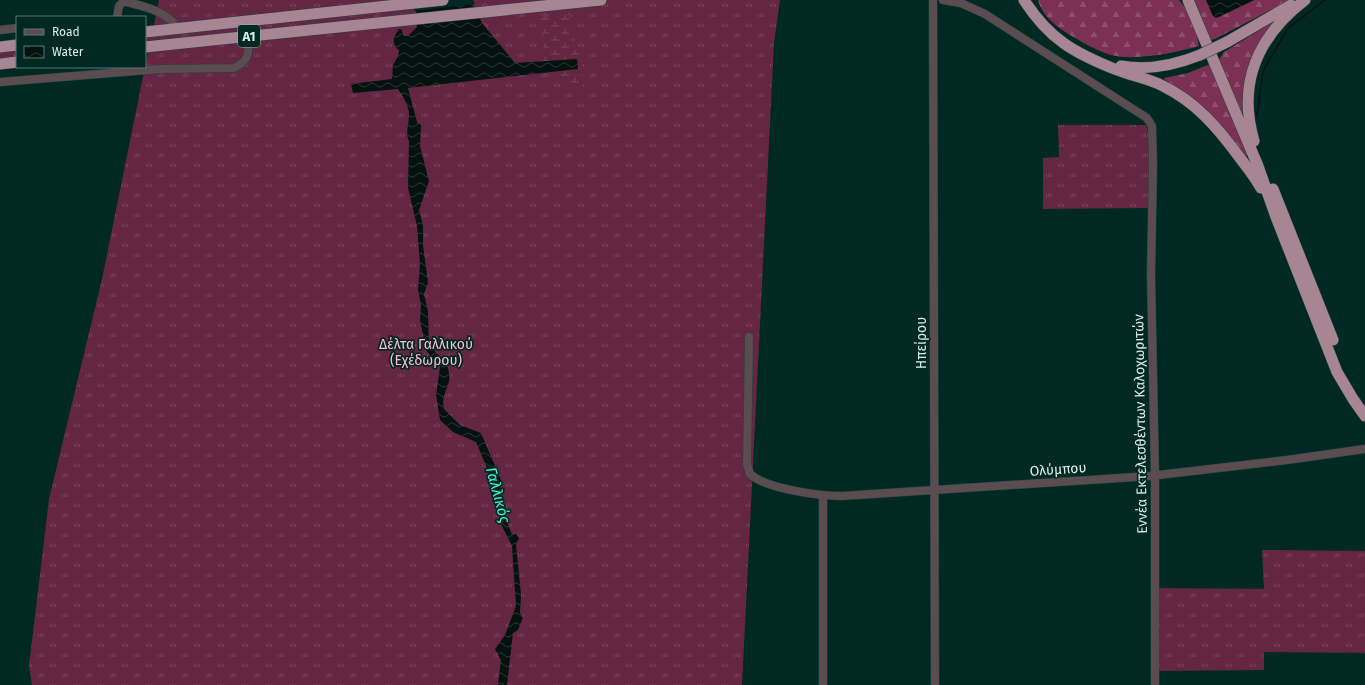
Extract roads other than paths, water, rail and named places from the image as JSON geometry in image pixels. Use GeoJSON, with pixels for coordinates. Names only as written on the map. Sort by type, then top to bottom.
{"type":"FeatureCollection","features":[{"type":"Feature","properties":{"kind":"highway","name":"Α1"},"geometry":{"type":"LineString","coordinates":[[146,31],[443,0]]}},
{"type":"Feature","properties":{"kind":"highway","name":"Α1"},"geometry":{"type":"LineString","coordinates":[[146,48],[601,0]]}},
{"type":"Feature","properties":{"kind":"highway"},"geometry":{"type":"LineString","coordinates":[[1024,0],[1039,22],[1065,45],[1087,57],[1116,69],[1162,85],[1182,97],[1206,115],[1257,181],[1276,217]]}},
{"type":"Feature","properties":{"kind":"highway"},"geometry":{"type":"LineString","coordinates":[[1188,0],[1258,166],[1276,217],[1337,372],[1365,416]]}},
{"type":"Feature","properties":{"kind":"highway"},"geometry":{"type":"LineString","coordinates":[[1103,63],[1130,68],[1153,68],[1172,65],[1200,55],[1228,42],[1300,0]]}},
{"type":"Feature","properties":{"kind":"highway"},"geometry":{"type":"LineString","coordinates":[[1305,0],[1288,13],[1278,24],[1261,49],[1251,74],[1248,115],[1258,155],[1282,210],[1346,373],[1365,405]]}},
{"type":"Feature","properties":{"kind":"highway"},"geometry":{"type":"LineString","coordinates":[[293,10],[338,11]]}},
{"type":"Feature","properties":{"kind":"highway"},"geometry":{"type":"LineString","coordinates":[[146,31],[168,23]]}},
{"type":"Feature","properties":{"kind":"highway"},"geometry":{"type":"LineString","coordinates":[[294,37],[340,27]]}},
{"type":"Feature","properties":{"kind":"highway"},"geometry":{"type":"LineString","coordinates":[[0,47],[16,45]]}},
{"type":"Feature","properties":{"kind":"highway"},"geometry":{"type":"LineString","coordinates":[[146,48],[166,50]]}},
{"type":"Feature","properties":{"kind":"highway"},"geometry":{"type":"LineString","coordinates":[[0,64],[16,62]]}},
{"type":"Feature","properties":{"kind":"street","name":"Ηπείρου"},"geometry":{"type":"LineString","coordinates":[[933,0],[935,685]]}},
{"type":"Feature","properties":{"kind":"street","name":"Εννέα Εκτελεσθέντων Καλοχωριτών"},"geometry":{"type":"LineString","coordinates":[[943,0],[961,3],[986,14],[1147,118],[1152,126],[1153,163],[1151,275],[1155,475],[1155,685]]}},
{"type":"Feature","properties":{"kind":"street"},"geometry":{"type":"LineString","coordinates":[[117,16],[119,6],[123,1],[142,5],[153,10],[167,17],[168,23]]}},
{"type":"Feature","properties":{"kind":"street"},"geometry":{"type":"LineString","coordinates":[[0,30],[16,28]]}},
{"type":"Feature","properties":{"kind":"street"},"geometry":{"type":"LineString","coordinates":[[0,82],[123,69],[234,68],[241,64],[248,56],[248,46]]}},
{"type":"Feature","properties":{"kind":"street","name":"Ολύμπου"},"geometry":{"type":"LineString","coordinates":[[749,337],[747,469],[753,477],[796,491],[823,496],[1155,475],[1365,450]]}},
{"type":"Feature","properties":{"kind":"street"},"geometry":{"type":"LineString","coordinates":[[823,496],[823,685]]}},
{"type":"Feature","properties":{"kind":"water","name":"Γαλλικός"},"geometry":{"type":"Polygon","coordinates":[[[418,0],[471,0],[482,23],[515,63],[577,59],[578,69],[408,88],[417,122],[421,125],[420,146],[429,181],[419,210],[423,225],[423,245],[428,282],[424,294],[428,311],[429,347],[442,358],[448,368],[449,373],[443,406],[444,409],[460,425],[481,433],[501,480],[502,485],[499,490],[512,535],[516,534],[519,538],[516,544],[521,595],[520,613],[523,617],[518,630],[513,633],[507,685],[498,685],[501,660],[495,649],[505,635],[516,606],[512,546],[500,522],[500,514],[490,491],[492,480],[476,442],[453,432],[440,420],[436,395],[440,367],[426,350],[420,320],[421,305],[418,290],[420,264],[417,226],[408,188],[408,108],[398,89],[353,93],[351,84],[392,79],[393,65],[398,56],[399,50],[395,45],[395,36],[399,29],[401,29],[404,36],[408,36],[417,27],[416,10],[418,0]]]}},
{"type":"Feature","properties":{"kind":"water"},"geometry":{"type":"Polygon","coordinates":[[[1206,0],[1254,0],[1216,18],[1213,16],[1206,0]]]}},
{"type":"Feature","properties":{"kind":"waterway"},"geometry":{"type":"LineString","coordinates":[[1257,116],[1263,71],[1288,28],[1325,0]]}},
{"type":"Feature","properties":{"kind":"park label","name":"Δέλτα Γαλλικού (Εχέδωρου)"},"geometry":{"type":"Point","coordinates":[426,352]}}]}
